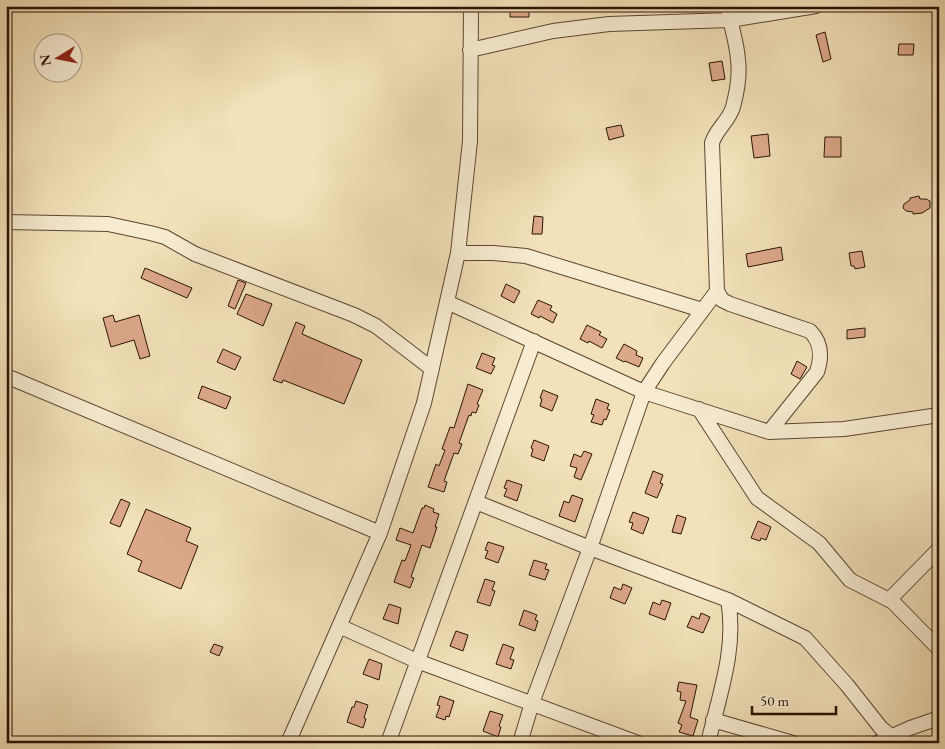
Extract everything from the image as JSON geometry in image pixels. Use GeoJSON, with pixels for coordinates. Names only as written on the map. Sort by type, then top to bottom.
{"type":"FeatureCollection","features":[{"type":"Feature","properties":{"kind":"street"},"geometry":{"type":"LineString","coordinates":[[288,743],[380,532],[424,403],[458,253],[470,141],[471,6]]}},
{"type":"Feature","properties":{"kind":"street"},"geometry":{"type":"LineString","coordinates":[[470,50],[562,30],[609,24],[816,6]]}},
{"type":"Feature","properties":{"kind":"street"},"geometry":{"type":"LineString","coordinates":[[729,13],[738,60],[737,84],[733,107],[728,119],[715,134],[712,143],[716,291],[722,300],[730,304],[810,331],[820,344],[820,362],[817,372],[769,432]]}},
{"type":"Feature","properties":{"kind":"street"},"geometry":{"type":"LineString","coordinates":[[6,222],[108,224],[165,237],[195,254],[354,315],[376,326],[432,369]]}},
{"type":"Feature","properties":{"kind":"street"},"geometry":{"type":"LineString","coordinates":[[458,253],[493,253],[526,256],[702,310]]}},
{"type":"Feature","properties":{"kind":"street"},"geometry":{"type":"LineString","coordinates":[[520,743],[532,704],[590,548],[644,392],[663,362],[716,291]]}},
{"type":"Feature","properties":{"kind":"street"},"geometry":{"type":"LineString","coordinates":[[447,302],[534,340],[644,392],[769,432],[844,429],[939,415]]}},
{"type":"Feature","properties":{"kind":"street"},"geometry":{"type":"LineString","coordinates":[[388,743],[534,340]]}},
{"type":"Feature","properties":{"kind":"street"},"geometry":{"type":"LineString","coordinates":[[6,376],[380,532]]}},
{"type":"Feature","properties":{"kind":"street"},"geometry":{"type":"LineString","coordinates":[[699,409],[757,498],[823,547],[850,580],[889,600],[939,649]]}},
{"type":"Feature","properties":{"kind":"street"},"geometry":{"type":"LineString","coordinates":[[476,502],[590,548],[728,600],[804,638],[848,685],[881,728],[892,737]]}},
{"type":"Feature","properties":{"kind":"street"},"geometry":{"type":"LineString","coordinates":[[889,600],[939,549]]}},
{"type":"Feature","properties":{"kind":"street"},"geometry":{"type":"LineString","coordinates":[[708,743],[730,647],[731,618],[728,600]]}},
{"type":"Feature","properties":{"kind":"street"},"geometry":{"type":"LineString","coordinates":[[339,626],[417,661],[638,743]]}},
{"type":"Feature","properties":{"kind":"street"},"geometry":{"type":"LineString","coordinates":[[877,743],[910,728],[939,718]]}},
{"type":"Feature","properties":{"kind":"street"},"geometry":{"type":"LineString","coordinates":[[713,720],[793,743]]}},
{"type":"Feature","properties":{"kind":"building"},"geometry":{"type":"Polygon","coordinates":[[[510,6],[529,6],[529,17],[510,17],[510,6]]]}},
{"type":"Feature","properties":{"kind":"building"},"geometry":{"type":"Polygon","coordinates":[[[825,32],[831,59],[823,62],[816,35],[825,32]]]}},
{"type":"Feature","properties":{"kind":"building"},"geometry":{"type":"Polygon","coordinates":[[[899,44],[914,44],[913,55],[898,55],[899,44]]]}},
{"type":"Feature","properties":{"kind":"building"},"geometry":{"type":"Polygon","coordinates":[[[722,61],[725,79],[712,81],[709,63],[722,61]]]}},
{"type":"Feature","properties":{"kind":"building"},"geometry":{"type":"Polygon","coordinates":[[[621,125],[624,136],[609,140],[606,128],[621,125]]]}},
{"type":"Feature","properties":{"kind":"building"},"geometry":{"type":"Polygon","coordinates":[[[768,134],[770,156],[754,158],[751,136],[768,134]]]}},
{"type":"Feature","properties":{"kind":"building"},"geometry":{"type":"Polygon","coordinates":[[[825,137],[841,137],[841,157],[824,157],[825,137]]]}},
{"type":"Feature","properties":{"kind":"building"},"geometry":{"type":"Polygon","coordinates":[[[919,196],[920,199],[930,201],[930,208],[922,213],[913,214],[913,212],[906,211],[903,208],[910,198],[919,196]]]}},
{"type":"Feature","properties":{"kind":"building"},"geometry":{"type":"Polygon","coordinates":[[[534,216],[543,217],[542,234],[532,234],[534,216]]]}},
{"type":"Feature","properties":{"kind":"building"},"geometry":{"type":"Polygon","coordinates":[[[781,247],[783,260],[748,267],[746,254],[781,247]]]}},
{"type":"Feature","properties":{"kind":"building"},"geometry":{"type":"Polygon","coordinates":[[[862,251],[865,267],[855,269],[854,266],[851,266],[849,253],[862,251]]]}},
{"type":"Feature","properties":{"kind":"building"},"geometry":{"type":"Polygon","coordinates":[[[145,268],[192,288],[187,298],[141,278],[145,268]]]}},
{"type":"Feature","properties":{"kind":"building"},"geometry":{"type":"Polygon","coordinates":[[[238,280],[246,283],[235,309],[228,306],[238,280]]]}},
{"type":"Feature","properties":{"kind":"building"},"geometry":{"type":"Polygon","coordinates":[[[506,284],[520,291],[514,303],[501,296],[506,284]]]}},
{"type":"Feature","properties":{"kind":"building"},"geometry":{"type":"Polygon","coordinates":[[[246,294],[272,304],[263,326],[237,314],[246,294]]]}},
{"type":"Feature","properties":{"kind":"building"},"geometry":{"type":"Polygon","coordinates":[[[538,300],[552,306],[550,310],[557,314],[553,323],[540,316],[539,318],[531,314],[538,300]]]}},
{"type":"Feature","properties":{"kind":"building"},"geometry":{"type":"Polygon","coordinates":[[[113,315],[115,322],[139,315],[150,356],[140,359],[134,340],[111,347],[103,318],[113,315]]]}},
{"type":"Feature","properties":{"kind":"building"},"geometry":{"type":"Polygon","coordinates":[[[296,322],[305,326],[302,334],[362,360],[344,404],[283,380],[282,383],[273,380],[296,322]]]}},
{"type":"Feature","properties":{"kind":"building"},"geometry":{"type":"Polygon","coordinates":[[[587,325],[601,332],[599,335],[607,339],[602,348],[589,341],[588,343],[580,339],[587,325]]]}},
{"type":"Feature","properties":{"kind":"building"},"geometry":{"type":"Polygon","coordinates":[[[865,328],[865,337],[847,339],[847,330],[865,328]]]}},
{"type":"Feature","properties":{"kind":"building"},"geometry":{"type":"Polygon","coordinates":[[[624,344],[637,351],[636,355],[643,358],[639,367],[616,358],[624,344]]]}},
{"type":"Feature","properties":{"kind":"building"},"geometry":{"type":"Polygon","coordinates":[[[223,349],[241,357],[235,370],[217,362],[223,349]]]}},
{"type":"Feature","properties":{"kind":"building"},"geometry":{"type":"Polygon","coordinates":[[[482,353],[495,358],[492,365],[495,366],[491,374],[476,368],[482,353]]]}},
{"type":"Feature","properties":{"kind":"building"},"geometry":{"type":"Polygon","coordinates":[[[797,361],[807,367],[800,379],[791,374],[797,361]]]}},
{"type":"Feature","properties":{"kind":"building"},"geometry":{"type":"Polygon","coordinates":[[[468,384],[483,390],[477,404],[479,405],[476,413],[472,412],[471,416],[469,415],[459,443],[462,444],[458,454],[454,453],[444,481],[447,482],[444,492],[428,487],[436,464],[439,466],[445,450],[442,449],[450,427],[454,428],[468,384]]]}},
{"type":"Feature","properties":{"kind":"building"},"geometry":{"type":"Polygon","coordinates":[[[202,386],[231,397],[226,409],[198,398],[202,386]]]}},
{"type":"Feature","properties":{"kind":"building"},"geometry":{"type":"Polygon","coordinates":[[[543,390],[558,396],[552,411],[540,406],[543,390]]]}},
{"type":"Feature","properties":{"kind":"building"},"geometry":{"type":"Polygon","coordinates":[[[596,399],[609,404],[607,409],[610,410],[602,425],[591,422],[594,415],[591,414],[596,399]]]}},
{"type":"Feature","properties":{"kind":"building"},"geometry":{"type":"Polygon","coordinates":[[[534,440],[549,446],[544,461],[531,456],[534,440]]]}},
{"type":"Feature","properties":{"kind":"building"},"geometry":{"type":"Polygon","coordinates":[[[584,451],[592,454],[581,480],[574,477],[577,468],[570,466],[574,454],[581,457],[584,451]]]}},
{"type":"Feature","properties":{"kind":"building"},"geometry":{"type":"Polygon","coordinates":[[[653,471],[663,475],[660,483],[663,484],[657,498],[645,493],[653,471]]]}},
{"type":"Feature","properties":{"kind":"building"},"geometry":{"type":"Polygon","coordinates":[[[507,480],[522,485],[517,501],[504,496],[507,489],[504,488],[507,480]]]}},
{"type":"Feature","properties":{"kind":"building"},"geometry":{"type":"Polygon","coordinates":[[[572,495],[583,499],[575,522],[559,516],[564,501],[569,503],[572,495]]]}},
{"type":"Feature","properties":{"kind":"building"},"geometry":{"type":"Polygon","coordinates":[[[121,499],[130,503],[120,527],[110,523],[121,499]]]}},
{"type":"Feature","properties":{"kind":"building"},"geometry":{"type":"Polygon","coordinates":[[[425,505],[434,509],[433,512],[439,514],[435,527],[437,527],[430,548],[422,545],[411,577],[414,578],[410,588],[394,582],[402,560],[405,561],[411,545],[396,540],[400,528],[413,533],[422,508],[425,505]]]}},
{"type":"Feature","properties":{"kind":"building"},"geometry":{"type":"Polygon","coordinates":[[[146,509],[191,528],[186,541],[198,546],[181,589],[138,571],[142,561],[127,554],[146,509]]]}},
{"type":"Feature","properties":{"kind":"building"},"geometry":{"type":"Polygon","coordinates":[[[633,512],[649,518],[643,534],[631,529],[633,523],[629,522],[633,512]]]}},
{"type":"Feature","properties":{"kind":"building"},"geometry":{"type":"Polygon","coordinates":[[[677,515],[686,518],[681,534],[672,532],[677,515]]]}},
{"type":"Feature","properties":{"kind":"building"},"geometry":{"type":"Polygon","coordinates":[[[758,521],[771,527],[766,540],[761,538],[760,541],[751,538],[758,521]]]}},
{"type":"Feature","properties":{"kind":"building"},"geometry":{"type":"Polygon","coordinates":[[[488,542],[504,547],[498,563],[485,558],[488,551],[485,550],[488,542]]]}},
{"type":"Feature","properties":{"kind":"building"},"geometry":{"type":"Polygon","coordinates":[[[534,560],[547,564],[545,569],[549,570],[545,580],[529,575],[534,560]]]}},
{"type":"Feature","properties":{"kind":"building"},"geometry":{"type":"Polygon","coordinates":[[[485,579],[495,582],[492,590],[495,591],[490,606],[477,602],[485,579]]]}},
{"type":"Feature","properties":{"kind":"building"},"geometry":{"type":"Polygon","coordinates":[[[623,584],[632,588],[625,604],[610,598],[614,587],[621,590],[623,584]]]}},
{"type":"Feature","properties":{"kind":"building"},"geometry":{"type":"Polygon","coordinates":[[[662,600],[671,603],[665,620],[649,614],[653,602],[660,605],[662,600]]]}},
{"type":"Feature","properties":{"kind":"building"},"geometry":{"type":"Polygon","coordinates":[[[389,604],[401,608],[398,624],[383,619],[389,604]]]}},
{"type":"Feature","properties":{"kind":"building"},"geometry":{"type":"Polygon","coordinates":[[[524,610],[537,615],[535,620],[538,621],[535,631],[519,625],[524,610]]]}},
{"type":"Feature","properties":{"kind":"building"},"geometry":{"type":"Polygon","coordinates":[[[701,613],[710,617],[703,633],[687,627],[692,616],[699,619],[701,613]]]}},
{"type":"Feature","properties":{"kind":"building"},"geometry":{"type":"Polygon","coordinates":[[[456,631],[468,635],[463,651],[450,646],[456,631]]]}},
{"type":"Feature","properties":{"kind":"building"},"geometry":{"type":"Polygon","coordinates":[[[214,644],[223,647],[219,656],[210,652],[214,644]]]}},
{"type":"Feature","properties":{"kind":"building"},"geometry":{"type":"Polygon","coordinates":[[[503,644],[514,648],[510,659],[514,660],[511,669],[496,664],[503,644]]]}},
{"type":"Feature","properties":{"kind":"building"},"geometry":{"type":"Polygon","coordinates":[[[369,659],[382,664],[379,680],[363,674],[369,659]]]}},
{"type":"Feature","properties":{"kind":"building"},"geometry":{"type":"Polygon","coordinates":[[[679,682],[697,685],[690,717],[698,720],[693,736],[679,732],[682,725],[678,723],[686,701],[680,700],[681,692],[677,691],[679,682]]]}},
{"type":"Feature","properties":{"kind":"building"},"geometry":{"type":"Polygon","coordinates":[[[440,696],[454,701],[449,717],[446,716],[445,720],[436,717],[440,706],[437,705],[440,696]]]}},
{"type":"Feature","properties":{"kind":"building"},"geometry":{"type":"Polygon","coordinates":[[[356,701],[368,705],[363,728],[347,722],[356,701]]]}},
{"type":"Feature","properties":{"kind":"building"},"geometry":{"type":"Polygon","coordinates":[[[490,711],[503,715],[498,737],[483,731],[490,711]]]}}]}
